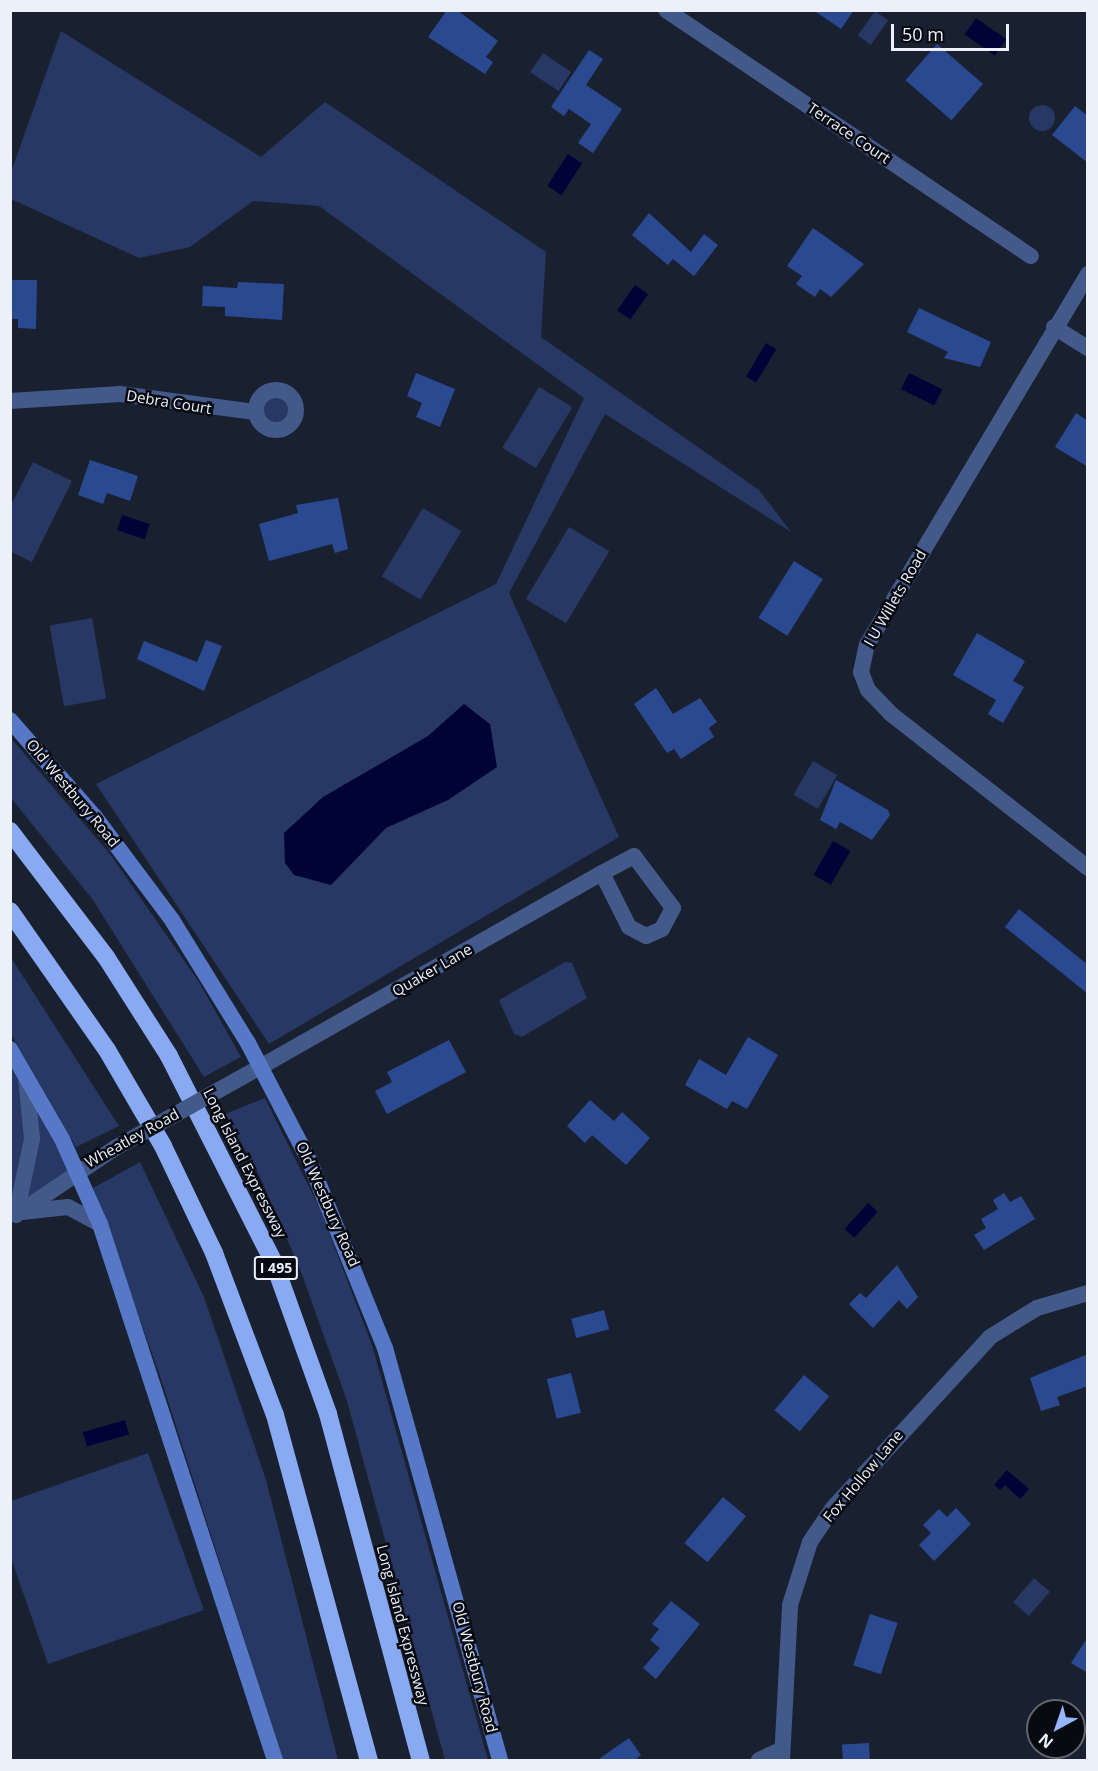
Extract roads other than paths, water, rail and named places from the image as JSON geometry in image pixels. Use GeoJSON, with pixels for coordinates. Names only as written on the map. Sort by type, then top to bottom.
{"type":"FeatureCollection","features":[{"type":"Feature","properties":{"kind":"highway","name":"Long Island Expressway"},"geometry":{"type":"LineString","coordinates":[[10,831],[106,957],[169,1056],[270,1253],[328,1414],[421,1761]]}},
{"type":"Feature","properties":{"kind":"highway"},"geometry":{"type":"LineString","coordinates":[[10,911],[107,1050],[163,1146],[214,1254],[275,1416],[369,1761]]}},
{"type":"Feature","properties":{"kind":"main road","name":"Old Westbury Road"},"geometry":{"type":"LineString","coordinates":[[10,720],[149,887],[261,1066],[336,1219],[375,1317],[500,1761]]}},
{"type":"Feature","properties":{"kind":"main road"},"geometry":{"type":"LineString","coordinates":[[10,1049],[25,1071],[77,1169],[100,1224],[275,1761]]}},
{"type":"Feature","properties":{"kind":"street","name":"Terrace Court"},"geometry":{"type":"LineString","coordinates":[[666,10],[1031,256]]}},
{"type":"Feature","properties":{"kind":"street","name":"I U Willets Road"},"geometry":{"type":"LineString","coordinates":[[1088,274],[1054,327],[867,644],[861,672],[868,690],[891,714],[1088,868]]}},
{"type":"Feature","properties":{"kind":"street"},"geometry":{"type":"LineString","coordinates":[[1054,327],[1088,348]]}},
{"type":"Feature","properties":{"kind":"street","name":"Debra Court"},"geometry":{"type":"LineString","coordinates":[[10,400],[120,394],[255,412]]}},
{"type":"Feature","properties":{"kind":"street","name":"Quaker Lane"},"geometry":{"type":"LineString","coordinates":[[261,1066],[602,873],[634,856],[673,908],[662,929],[646,936],[629,927],[602,873]]}},
{"type":"Feature","properties":{"kind":"street","name":"Wheatley Road"},"geometry":{"type":"LineString","coordinates":[[13,1218],[77,1169],[261,1066]]}},
{"type":"Feature","properties":{"kind":"street"},"geometry":{"type":"LineString","coordinates":[[25,1071],[32,1139],[13,1218],[68,1207],[100,1224]]}},
{"type":"Feature","properties":{"kind":"street","name":"Fox Hollow Lane"},"geometry":{"type":"LineString","coordinates":[[759,1761],[781,1755],[790,1605],[810,1542],[840,1499],[990,1337],[1037,1308],[1088,1293]]}}]}
